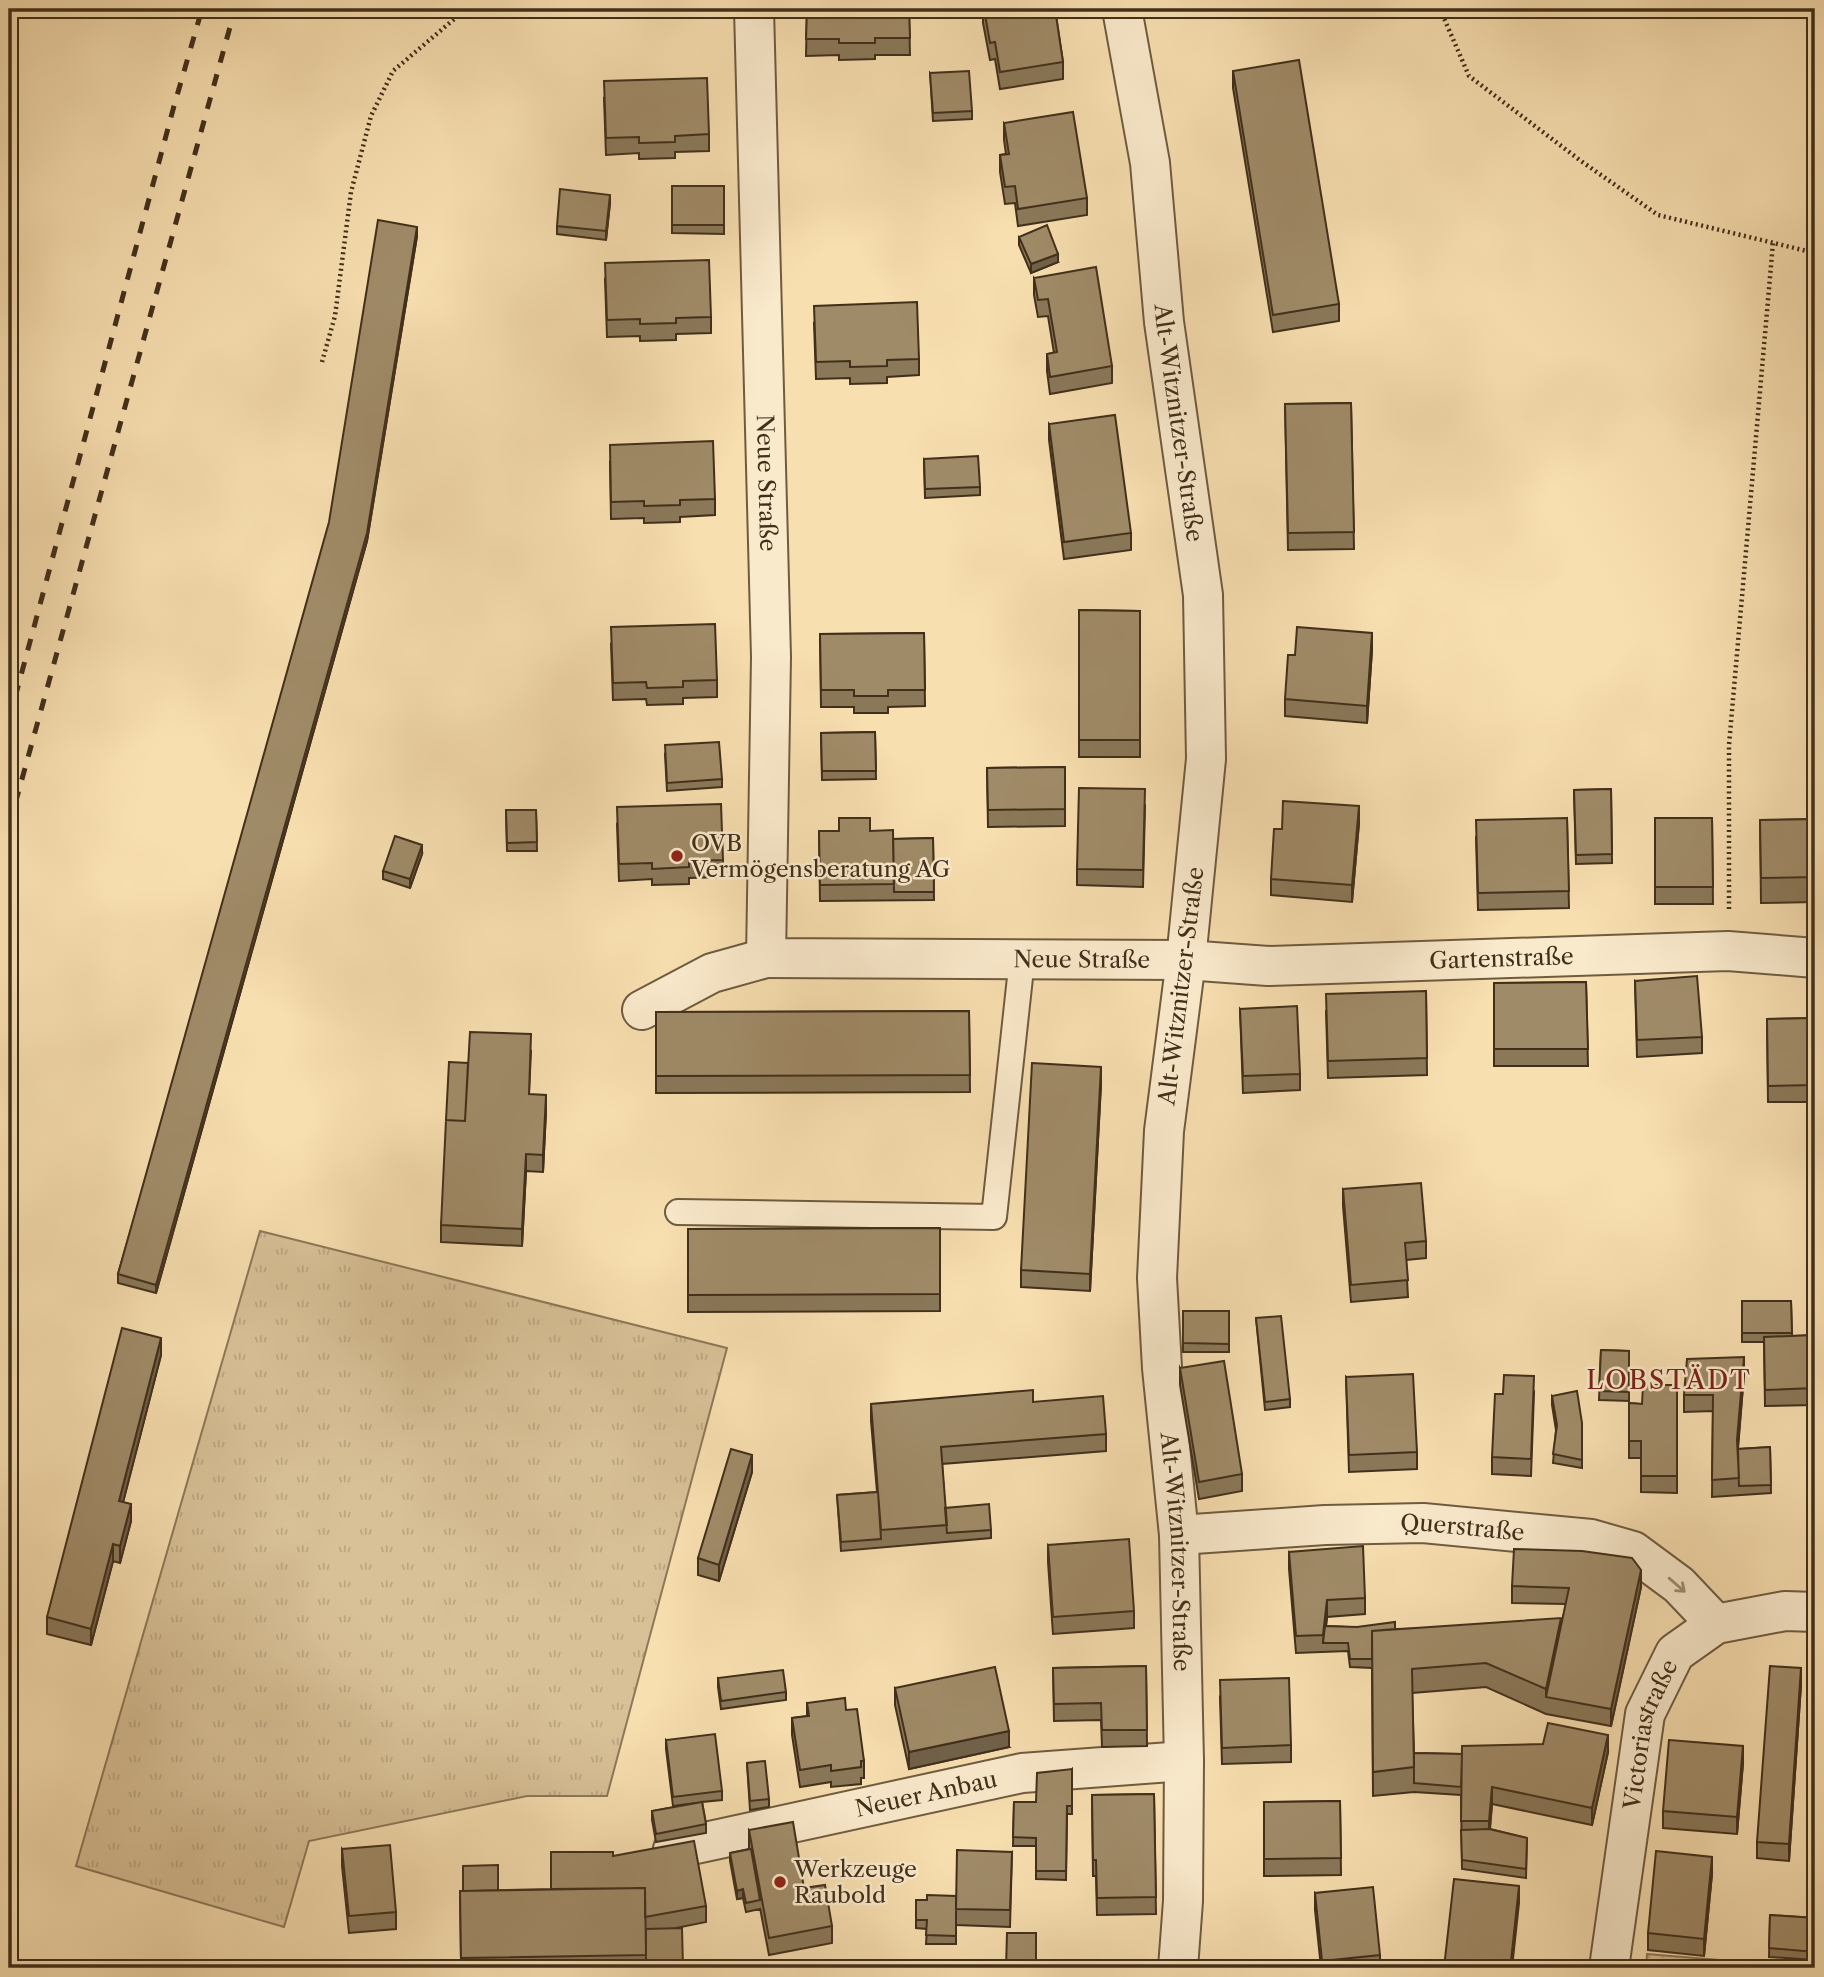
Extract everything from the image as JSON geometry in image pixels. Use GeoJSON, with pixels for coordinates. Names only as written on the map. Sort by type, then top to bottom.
{"type":"FeatureCollection","features":[{"type":"Feature","properties":{"kind":"street","name":"Neue Straße"},"geometry":{"type":"LineString","coordinates":[[754,9],[771,657],[766,958]]}},
{"type":"Feature","properties":{"kind":"street","name":"Alt-Witznitzer-Straße"},"geometry":{"type":"LineString","coordinates":[[1122,9],[1150,163],[1164,322],[1203,595],[1206,759],[1186,960],[1164,1132],[1157,1278],[1162,1368],[1179,1535],[1184,1761],[1183,1901],[1178,1968]]}},
{"type":"Feature","properties":{"kind":"street","name":"Gartenstraße"},"geometry":{"type":"LineString","coordinates":[[1186,960],[1268,965],[1728,951],[1815,958]]}},
{"type":"Feature","properties":{"kind":"street","name":"Neue Straße"},"geometry":{"type":"LineString","coordinates":[[642,1010],[712,973],[766,958],[1186,960]]}},
{"type":"Feature","properties":{"kind":"street","name":"Querstraße"},"geometry":{"type":"LineString","coordinates":[[1179,1535],[1325,1525],[1423,1523],[1591,1539],[1633,1551],[1679,1585],[1716,1624]]}},
{"type":"Feature","properties":{"kind":"street","name":"Victoriastraße"},"geometry":{"type":"LineString","coordinates":[[1609,1968],[1645,1714],[1675,1653],[1716,1624],[1785,1611],[1815,1612]]}},
{"type":"Feature","properties":{"kind":"street","name":"Neuer Anbau"},"geometry":{"type":"LineString","coordinates":[[673,1849],[1022,1773],[1184,1761]]}},
{"type":"Feature","properties":{"kind":"lane"},"geometry":{"type":"LineString","coordinates":[[678,1212],[994,1217],[1022,959]]}},
{"type":"Feature","properties":{"kind":"path"},"geometry":{"type":"LineString","coordinates":[[322,362],[335,316],[351,192],[371,116],[393,71],[466,9]]}},
{"type":"Feature","properties":{"kind":"path"},"geometry":{"type":"LineString","coordinates":[[1440,9],[1469,76],[1581,161],[1658,215],[1815,253]]}},
{"type":"Feature","properties":{"kind":"path"},"geometry":{"type":"LineString","coordinates":[[1728,951],[1729,745],[1773,243]]}},
{"type":"Feature","properties":{"kind":"green space"},"geometry":{"type":"Polygon","coordinates":[[[260,1231],[727,1348],[607,1796],[527,1796],[309,1841],[284,1927],[76,1866],[260,1231]]]}},
{"type":"Feature","properties":{"kind":"green space"},"geometry":{"type":"Polygon","coordinates":[[[1647,1954],[1815,1968],[1646,1968],[1647,1954]]]}},
{"type":"Feature","properties":{"kind":"building"},"geometry":{"type":"Polygon","coordinates":[[[807,9],[909,9],[910,38],[875,38],[875,43],[806,39],[807,9]]]}},
{"type":"Feature","properties":{"kind":"building"},"geometry":{"type":"Polygon","coordinates":[[[984,9],[1055,9],[1063,62],[1000,72],[995,42],[990,43],[984,9]]]}},
{"type":"Feature","properties":{"kind":"building"},"geometry":{"type":"Polygon","coordinates":[[[1299,60],[1339,304],[1273,315],[1233,71],[1299,60]]]}},
{"type":"Feature","properties":{"kind":"building"},"geometry":{"type":"Polygon","coordinates":[[[969,71],[972,111],[933,113],[930,73],[969,71]]]}},
{"type":"Feature","properties":{"kind":"building"},"geometry":{"type":"Polygon","coordinates":[[[707,78],[709,134],[675,136],[675,142],[639,143],[639,137],[606,138],[604,81],[707,78]]]}},
{"type":"Feature","properties":{"kind":"building"},"geometry":{"type":"Polygon","coordinates":[[[1073,112],[1087,198],[1018,209],[1015,186],[1005,187],[1000,155],[1009,154],[1004,123],[1073,112]]]}},
{"type":"Feature","properties":{"kind":"building"},"geometry":{"type":"Polygon","coordinates":[[[672,186],[724,186],[724,225],[672,225],[672,186]]]}},
{"type":"Feature","properties":{"kind":"building"},"geometry":{"type":"Polygon","coordinates":[[[560,189],[610,195],[606,231],[557,226],[560,189]]]}},
{"type":"Feature","properties":{"kind":"building"},"geometry":{"type":"Polygon","coordinates":[[[378,220],[417,227],[367,533],[156,1285],[118,1274],[329,522],[378,220]]]}},
{"type":"Feature","properties":{"kind":"building"},"geometry":{"type":"Polygon","coordinates":[[[1047,225],[1058,254],[1031,264],[1019,237],[1047,225]]]}},
{"type":"Feature","properties":{"kind":"building"},"geometry":{"type":"Polygon","coordinates":[[[709,260],[711,317],[676,318],[676,323],[640,324],[640,319],[607,320],[605,263],[709,260]]]}},
{"type":"Feature","properties":{"kind":"building"},"geometry":{"type":"Polygon","coordinates":[[[1096,267],[1112,366],[1050,377],[1047,354],[1057,352],[1048,299],[1038,300],[1034,278],[1096,267]]]}},
{"type":"Feature","properties":{"kind":"building"},"geometry":{"type":"Polygon","coordinates":[[[917,302],[919,359],[887,360],[887,366],[850,367],[850,361],[816,362],[814,306],[917,302]]]}},
{"type":"Feature","properties":{"kind":"building"},"geometry":{"type":"Polygon","coordinates":[[[1351,403],[1354,532],[1288,533],[1285,404],[1351,403]]]}},
{"type":"Feature","properties":{"kind":"building"},"geometry":{"type":"Polygon","coordinates":[[[1115,415],[1131,533],[1064,542],[1049,424],[1115,415]]]}},
{"type":"Feature","properties":{"kind":"building"},"geometry":{"type":"Polygon","coordinates":[[[713,441],[715,499],[680,500],[680,505],[644,506],[644,501],[611,502],[610,445],[713,441]]]}},
{"type":"Feature","properties":{"kind":"building"},"geometry":{"type":"Polygon","coordinates":[[[978,456],[980,487],[925,489],[924,459],[978,456]]]}},
{"type":"Feature","properties":{"kind":"building"},"geometry":{"type":"Polygon","coordinates":[[[1079,610],[1140,611],[1140,740],[1079,740],[1079,610]]]}},
{"type":"Feature","properties":{"kind":"building"},"geometry":{"type":"Polygon","coordinates":[[[715,624],[717,680],[683,681],[683,687],[647,688],[646,682],[613,683],[611,627],[715,624]]]}},
{"type":"Feature","properties":{"kind":"building"},"geometry":{"type":"Polygon","coordinates":[[[1297,627],[1372,633],[1367,706],[1285,699],[1288,655],[1295,655],[1297,627]]]}},
{"type":"Feature","properties":{"kind":"building"},"geometry":{"type":"Polygon","coordinates":[[[924,633],[925,690],[888,690],[888,696],[854,696],[854,690],[821,690],[820,634],[924,633]]]}},
{"type":"Feature","properties":{"kind":"building"},"geometry":{"type":"Polygon","coordinates":[[[875,732],[876,771],[822,771],[821,733],[875,732]]]}},
{"type":"Feature","properties":{"kind":"building"},"geometry":{"type":"Polygon","coordinates":[[[719,742],[722,779],[667,783],[665,745],[719,742]]]}},
{"type":"Feature","properties":{"kind":"building"},"geometry":{"type":"Polygon","coordinates":[[[1065,767],[1065,809],[988,810],[987,768],[1065,767]]]}},
{"type":"Feature","properties":{"kind":"building"},"geometry":{"type":"Polygon","coordinates":[[[1079,788],[1145,789],[1143,870],[1077,869],[1079,788]]]}},
{"type":"Feature","properties":{"kind":"building"},"geometry":{"type":"Polygon","coordinates":[[[1611,789],[1612,854],[1576,855],[1574,790],[1611,789]]]}},
{"type":"Feature","properties":{"kind":"building"},"geometry":{"type":"Polygon","coordinates":[[[1283,801],[1359,806],[1352,885],[1271,879],[1274,829],[1282,829],[1283,801]]]}},
{"type":"Feature","properties":{"kind":"building"},"geometry":{"type":"Polygon","coordinates":[[[721,804],[723,860],[689,861],[689,867],[652,869],[652,863],[619,864],[617,807],[721,804]]]}},
{"type":"Feature","properties":{"kind":"building"},"geometry":{"type":"Polygon","coordinates":[[[506,810],[536,810],[537,842],[507,843],[506,810]]]}},
{"type":"Feature","properties":{"kind":"building"},"geometry":{"type":"Polygon","coordinates":[[[839,818],[870,818],[870,831],[893,830],[894,884],[820,885],[819,831],[839,831],[839,818]]]}},
{"type":"Feature","properties":{"kind":"building"},"geometry":{"type":"Polygon","coordinates":[[[1567,818],[1569,891],[1478,893],[1476,820],[1567,818]]]}},
{"type":"Feature","properties":{"kind":"building"},"geometry":{"type":"Polygon","coordinates":[[[1655,818],[1712,818],[1713,887],[1655,887],[1655,818]]]}},
{"type":"Feature","properties":{"kind":"building"},"geometry":{"type":"Polygon","coordinates":[[[1815,819],[1815,877],[1761,878],[1760,820],[1815,819]]]}},
{"type":"Feature","properties":{"kind":"building"},"geometry":{"type":"Polygon","coordinates":[[[395,836],[422,845],[410,879],[383,871],[395,836]]]}},
{"type":"Feature","properties":{"kind":"building"},"geometry":{"type":"Polygon","coordinates":[[[933,838],[934,892],[894,892],[893,839],[933,838]]]}},
{"type":"Feature","properties":{"kind":"building"},"geometry":{"type":"Polygon","coordinates":[[[1697,976],[1702,1037],[1637,1040],[1635,981],[1697,976]]]}},
{"type":"Feature","properties":{"kind":"building"},"geometry":{"type":"Polygon","coordinates":[[[1586,982],[1588,1049],[1494,1049],[1494,983],[1586,982]]]}},
{"type":"Feature","properties":{"kind":"building"},"geometry":{"type":"Polygon","coordinates":[[[1426,991],[1427,1058],[1328,1061],[1326,994],[1426,991]]]}},
{"type":"Feature","properties":{"kind":"building"},"geometry":{"type":"Polygon","coordinates":[[[1297,1006],[1300,1074],[1243,1076],[1240,1009],[1297,1006]]]}},
{"type":"Feature","properties":{"kind":"building"},"geometry":{"type":"Polygon","coordinates":[[[969,1011],[970,1075],[656,1076],[656,1012],[969,1011]]]}},
{"type":"Feature","properties":{"kind":"building"},"geometry":{"type":"Polygon","coordinates":[[[1815,1018],[1815,1085],[1768,1086],[1767,1019],[1815,1018]]]}},
{"type":"Feature","properties":{"kind":"building"},"geometry":{"type":"Polygon","coordinates":[[[470,1032],[531,1034],[529,1094],[546,1095],[543,1155],[526,1154],[522,1229],[441,1225],[446,1120],[465,1121],[470,1032]]]}},
{"type":"Feature","properties":{"kind":"building"},"geometry":{"type":"Polygon","coordinates":[[[449,1062],[468,1063],[465,1121],[446,1120],[449,1062]]]}},
{"type":"Feature","properties":{"kind":"building"},"geometry":{"type":"Polygon","coordinates":[[[1032,1063],[1101,1067],[1090,1274],[1021,1270],[1032,1063]]]}},
{"type":"Feature","properties":{"kind":"building"},"geometry":{"type":"Polygon","coordinates":[[[1421,1183],[1426,1241],[1405,1243],[1408,1280],[1351,1285],[1343,1189],[1421,1183]]]}},
{"type":"Feature","properties":{"kind":"building"},"geometry":{"type":"Polygon","coordinates":[[[940,1228],[940,1294],[688,1295],[688,1229],[940,1228]]]}},
{"type":"Feature","properties":{"kind":"building"},"geometry":{"type":"Polygon","coordinates":[[[1742,1301],[1791,1301],[1792,1333],[1742,1333],[1742,1301]]]}},
{"type":"Feature","properties":{"kind":"building"},"geometry":{"type":"Polygon","coordinates":[[[1183,1311],[1229,1311],[1229,1344],[1183,1343],[1183,1311]]]}},
{"type":"Feature","properties":{"kind":"building"},"geometry":{"type":"Polygon","coordinates":[[[1281,1316],[1290,1399],[1265,1402],[1256,1318],[1281,1316]]]}},
{"type":"Feature","properties":{"kind":"building"},"geometry":{"type":"Polygon","coordinates":[[[122,1328],[161,1338],[119,1501],[131,1504],[120,1546],[113,1544],[91,1629],[47,1617],[122,1328]]]}},
{"type":"Feature","properties":{"kind":"building"},"geometry":{"type":"Polygon","coordinates":[[[1815,1335],[1815,1388],[1765,1390],[1764,1337],[1815,1335]]]}},
{"type":"Feature","properties":{"kind":"building"},"geometry":{"type":"Polygon","coordinates":[[[1601,1350],[1629,1351],[1629,1392],[1599,1391],[1601,1350]]]}},
{"type":"Feature","properties":{"kind":"building"},"geometry":{"type":"Polygon","coordinates":[[[1744,1357],[1737,1440],[1739,1478],[1712,1480],[1713,1395],[1684,1395],[1687,1359],[1744,1357]]]}},
{"type":"Feature","properties":{"kind":"building"},"geometry":{"type":"Polygon","coordinates":[[[1224,1361],[1242,1474],[1199,1482],[1180,1368],[1224,1361]]]}},
{"type":"Feature","properties":{"kind":"building"},"geometry":{"type":"Polygon","coordinates":[[[1413,1374],[1417,1452],[1349,1455],[1346,1377],[1413,1374]]]}},
{"type":"Feature","properties":{"kind":"building"},"geometry":{"type":"Polygon","coordinates":[[[1504,1375],[1534,1376],[1531,1459],[1492,1457],[1495,1394],[1503,1394],[1504,1375]]]}},
{"type":"Feature","properties":{"kind":"building"},"geometry":{"type":"Polygon","coordinates":[[[1643,1385],[1677,1385],[1677,1476],[1641,1476],[1641,1441],[1629,1441],[1629,1403],[1642,1404],[1643,1385]]]}},
{"type":"Feature","properties":{"kind":"building"},"geometry":{"type":"Polygon","coordinates":[[[1033,1390],[1033,1402],[1103,1396],[1106,1434],[941,1447],[947,1525],[881,1530],[871,1404],[1033,1390]]]}},
{"type":"Feature","properties":{"kind":"building"},"geometry":{"type":"Polygon","coordinates":[[[1577,1391],[1582,1423],[1582,1460],[1553,1454],[1557,1425],[1552,1396],[1577,1391]]]}},
{"type":"Feature","properties":{"kind":"building"},"geometry":{"type":"Polygon","coordinates":[[[1770,1447],[1771,1485],[1739,1486],[1738,1449],[1770,1447]]]}},
{"type":"Feature","properties":{"kind":"building"},"geometry":{"type":"Polygon","coordinates":[[[731,1449],[752,1455],[719,1565],[698,1558],[731,1449]]]}},
{"type":"Feature","properties":{"kind":"building"},"geometry":{"type":"Polygon","coordinates":[[[878,1492],[881,1539],[841,1542],[837,1495],[878,1492]]]}},
{"type":"Feature","properties":{"kind":"building"},"geometry":{"type":"Polygon","coordinates":[[[989,1504],[991,1530],[947,1533],[945,1508],[989,1504]]]}},
{"type":"Feature","properties":{"kind":"building"},"geometry":{"type":"Polygon","coordinates":[[[1129,1539],[1134,1611],[1053,1617],[1048,1545],[1129,1539]]]}},
{"type":"Feature","properties":{"kind":"building"},"geometry":{"type":"Polygon","coordinates":[[[1363,1546],[1365,1598],[1327,1600],[1323,1635],[1296,1636],[1289,1552],[1363,1546]]]}},
{"type":"Feature","properties":{"kind":"building"},"geometry":{"type":"Polygon","coordinates":[[[1514,1549],[1582,1551],[1632,1558],[1641,1570],[1611,1709],[1546,1697],[1569,1588],[1512,1586],[1514,1549]]]}},
{"type":"Feature","properties":{"kind":"building"},"geometry":{"type":"Polygon","coordinates":[[[1561,1618],[1546,1689],[1486,1663],[1412,1669],[1414,1767],[1373,1772],[1372,1631],[1561,1618]]]}},
{"type":"Feature","properties":{"kind":"building"},"geometry":{"type":"Polygon","coordinates":[[[1395,1622],[1395,1629],[1372,1631],[1372,1659],[1350,1659],[1348,1643],[1323,1643],[1325,1626],[1357,1627],[1395,1622]]]}},
{"type":"Feature","properties":{"kind":"building"},"geometry":{"type":"Polygon","coordinates":[[[1146,1666],[1147,1730],[1102,1730],[1101,1703],[1054,1704],[1053,1668],[1146,1666]]]}},
{"type":"Feature","properties":{"kind":"building"},"geometry":{"type":"Polygon","coordinates":[[[1770,1666],[1801,1668],[1789,1844],[1757,1842],[1770,1666]]]}},
{"type":"Feature","properties":{"kind":"building"},"geometry":{"type":"Polygon","coordinates":[[[995,1667],[1009,1731],[909,1752],[895,1688],[995,1667]]]}},
{"type":"Feature","properties":{"kind":"building"},"geometry":{"type":"Polygon","coordinates":[[[783,1670],[786,1692],[721,1701],[718,1678],[783,1670]]]}},
{"type":"Feature","properties":{"kind":"building"},"geometry":{"type":"Polygon","coordinates":[[[1289,1678],[1291,1745],[1222,1748],[1220,1680],[1289,1678]]]}},
{"type":"Feature","properties":{"kind":"building"},"geometry":{"type":"Polygon","coordinates":[[[845,1698],[846,1710],[857,1709],[864,1761],[861,1761],[861,1767],[831,1771],[831,1765],[800,1770],[792,1718],[809,1716],[807,1703],[845,1698]]]}},
{"type":"Feature","properties":{"kind":"building"},"geometry":{"type":"Polygon","coordinates":[[[1548,1723],[1608,1735],[1592,1808],[1492,1787],[1489,1821],[1461,1821],[1462,1746],[1543,1744],[1548,1723]]]}},
{"type":"Feature","properties":{"kind":"building"},"geometry":{"type":"Polygon","coordinates":[[[715,1734],[722,1791],[673,1797],[666,1740],[715,1734]]]}},
{"type":"Feature","properties":{"kind":"building"},"geometry":{"type":"Polygon","coordinates":[[[1669,1740],[1743,1746],[1737,1817],[1663,1811],[1669,1740]]]}},
{"type":"Feature","properties":{"kind":"building"},"geometry":{"type":"Polygon","coordinates":[[[1414,1753],[1462,1754],[1461,1787],[1414,1783],[1414,1753]]]}},
{"type":"Feature","properties":{"kind":"building"},"geometry":{"type":"Polygon","coordinates":[[[765,1761],[769,1799],[750,1801],[747,1763],[765,1761]]]}},
{"type":"Feature","properties":{"kind":"building"},"geometry":{"type":"Polygon","coordinates":[[[1072,1769],[1072,1806],[1067,1806],[1066,1871],[1036,1871],[1036,1838],[1013,1837],[1014,1802],[1036,1802],[1037,1773],[1072,1769]]]}},
{"type":"Feature","properties":{"kind":"building"},"geometry":{"type":"Polygon","coordinates":[[[1154,1794],[1156,1897],[1097,1898],[1096,1860],[1093,1860],[1092,1795],[1154,1794]]]}},
{"type":"Feature","properties":{"kind":"building"},"geometry":{"type":"Polygon","coordinates":[[[1340,1801],[1341,1858],[1264,1859],[1264,1802],[1340,1801]]]}},
{"type":"Feature","properties":{"kind":"building"},"geometry":{"type":"Polygon","coordinates":[[[702,1802],[706,1824],[656,1834],[652,1811],[702,1802]]]}},
{"type":"Feature","properties":{"kind":"building"},"geometry":{"type":"Polygon","coordinates":[[[793,1822],[804,1888],[825,1885],[832,1926],[769,1938],[749,1830],[793,1822]]]}},
{"type":"Feature","properties":{"kind":"building"},"geometry":{"type":"Polygon","coordinates":[[[1489,1829],[1527,1838],[1526,1869],[1462,1860],[1461,1830],[1489,1829]]]}},
{"type":"Feature","properties":{"kind":"building"},"geometry":{"type":"Polygon","coordinates":[[[694,1841],[706,1906],[645,1917],[645,1888],[551,1889],[551,1852],[613,1852],[613,1856],[694,1841]]]}},
{"type":"Feature","properties":{"kind":"building"},"geometry":{"type":"Polygon","coordinates":[[[390,1845],[396,1912],[349,1916],[342,1849],[390,1845]]]}},
{"type":"Feature","properties":{"kind":"building"},"geometry":{"type":"Polygon","coordinates":[[[751,1849],[760,1900],[746,1903],[743,1889],[737,1891],[730,1853],[751,1849]]]}},
{"type":"Feature","properties":{"kind":"building"},"geometry":{"type":"Polygon","coordinates":[[[957,1850],[1012,1852],[1010,1910],[956,1909],[957,1850]]]}},
{"type":"Feature","properties":{"kind":"building"},"geometry":{"type":"Polygon","coordinates":[[[1656,1851],[1712,1857],[1704,1939],[1648,1933],[1656,1851]]]}},
{"type":"Feature","properties":{"kind":"building"},"geometry":{"type":"Polygon","coordinates":[[[498,1865],[498,1890],[463,1891],[463,1866],[498,1865]]]}},
{"type":"Feature","properties":{"kind":"building"},"geometry":{"type":"Polygon","coordinates":[[[1454,1879],[1519,1886],[1511,1961],[1527,1963],[1527,1968],[1444,1968],[1454,1879]]]}},
{"type":"Feature","properties":{"kind":"building"},"geometry":{"type":"Polygon","coordinates":[[[1373,1887],[1380,1955],[1322,1961],[1315,1893],[1373,1887]]]}},
{"type":"Feature","properties":{"kind":"building"},"geometry":{"type":"Polygon","coordinates":[[[645,1888],[646,1955],[461,1958],[460,1891],[645,1888]]]}},
{"type":"Feature","properties":{"kind":"building"},"geometry":{"type":"Polygon","coordinates":[[[927,1895],[956,1896],[956,1936],[926,1935],[927,1920],[916,1920],[916,1900],[927,1900],[927,1895]]]}},
{"type":"Feature","properties":{"kind":"building"},"geometry":{"type":"Polygon","coordinates":[[[1770,1915],[1815,1918],[1815,1952],[1769,1948],[1770,1915]]]}},
{"type":"Feature","properties":{"kind":"building"},"geometry":{"type":"Polygon","coordinates":[[[682,1928],[683,1968],[657,1968],[657,1963],[646,1963],[646,1929],[682,1928]]]}},
{"type":"Feature","properties":{"kind":"building"},"geometry":{"type":"Polygon","coordinates":[[[1007,1933],[1036,1933],[1036,1968],[1006,1968],[1007,1933]]]}},
{"type":"Feature","properties":{"kind":"building"},"geometry":{"type":"Polygon","coordinates":[[[518,1962],[518,1968],[426,1968],[426,1963],[518,1962]]]}},
{"type":"Feature","properties":{"kind":"building"},"geometry":{"type":"Polygon","coordinates":[[[657,1963],[657,1968],[617,1968],[617,1964],[657,1963]]]}},
{"type":"Feature","properties":{"kind":"railway"},"geometry":{"type":"LineString","coordinates":[[9,720],[202,9]]}},
{"type":"Feature","properties":{"kind":"railway"},"geometry":{"type":"LineString","coordinates":[[9,826],[235,9]]}},
{"type":"Feature","properties":{"kind":"place","name":"OVB Vermögensberatung AG"},"geometry":{"type":"Point","coordinates":[677,856]}},
{"type":"Feature","properties":{"kind":"place","name":"Werkzeuge Raubold"},"geometry":{"type":"Point","coordinates":[780,1882]}},
{"type":"Feature","properties":{"kind":"district","name":"LOBSTÄDT"},"geometry":{"type":"Point","coordinates":[1669,1380]}}]}
